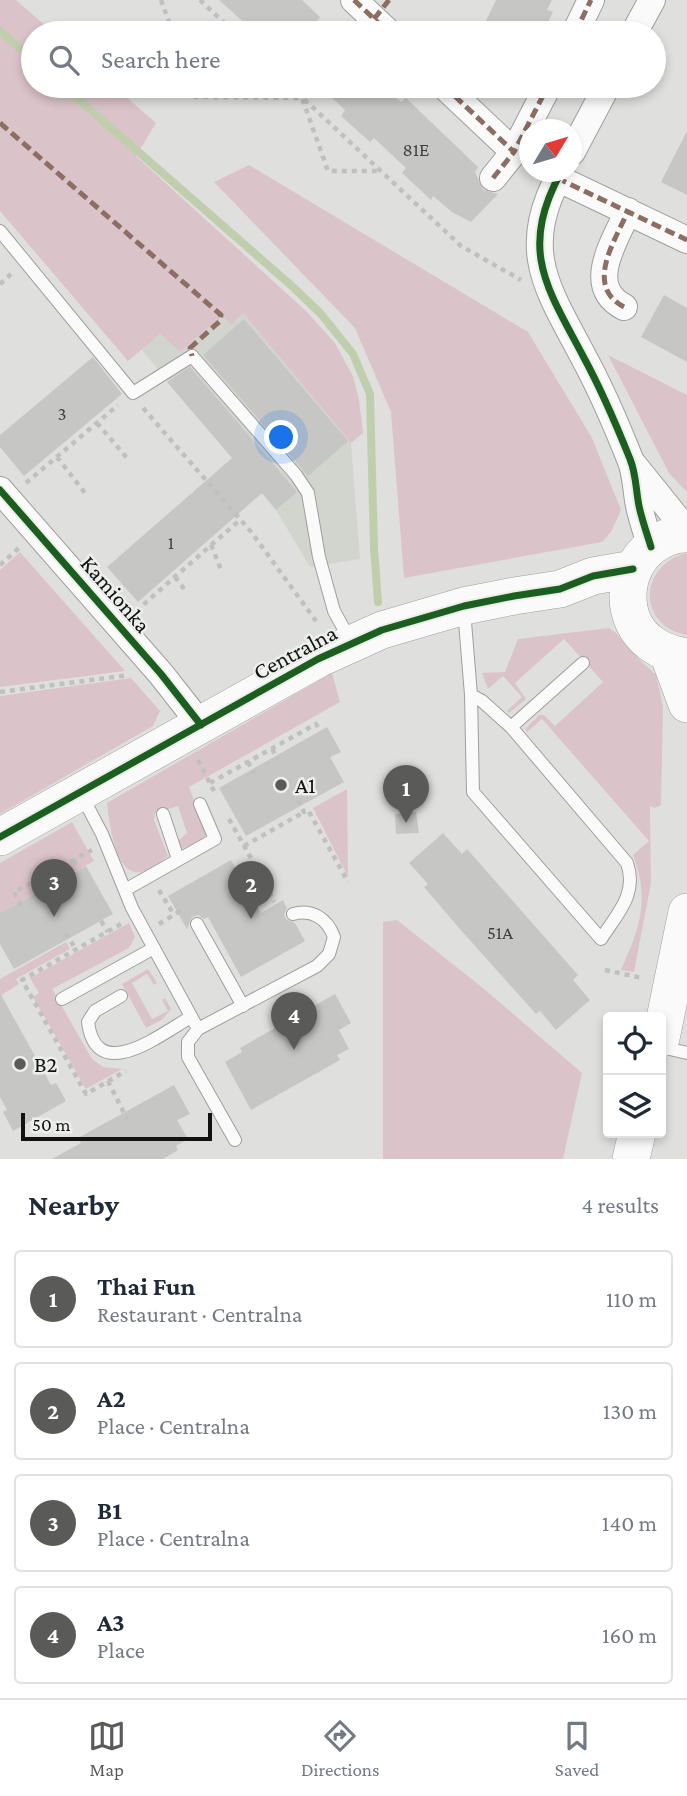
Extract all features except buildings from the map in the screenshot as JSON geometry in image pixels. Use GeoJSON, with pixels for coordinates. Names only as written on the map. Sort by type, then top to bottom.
{"type":"FeatureCollection","features":[{"type":"Feature","properties":{"kind":"street"},"geometry":{"type":"LineString","coordinates":[[354,0],[384,17]]}},
{"type":"Feature","properties":{"kind":"street"},"geometry":{"type":"LineString","coordinates":[[581,21],[592,0]]}},
{"type":"Feature","properties":{"kind":"street"},"geometry":{"type":"LineString","coordinates":[[641,21],[652,0]]}},
{"type":"Feature","properties":{"kind":"street"},"geometry":{"type":"LineString","coordinates":[[457,98],[514,152]]}},
{"type":"Feature","properties":{"kind":"street"},"geometry":{"type":"LineString","coordinates":[[493,178],[514,152],[542,98]]}},
{"type":"Feature","properties":{"kind":"street"},"geometry":{"type":"LineString","coordinates":[[582,133],[601,98]]}},
{"type":"Feature","properties":{"kind":"street"},"geometry":{"type":"LineString","coordinates":[[556,182],[547,202],[539,238],[545,280],[599,388],[632,463],[640,510],[642,558],[628,588],[629,609],[637,628],[650,643],[678,655],[687,704]]}},
{"type":"Feature","properties":{"kind":"street"},"geometry":{"type":"LineString","coordinates":[[572,182],[687,240]]}},
{"type":"Feature","properties":{"kind":"street"},"geometry":{"type":"LineString","coordinates":[[624,307],[609,296],[604,285],[603,269],[628,211]]}},
{"type":"Feature","properties":{"kind":"street"},"geometry":{"type":"LineString","coordinates":[[632,463],[687,533]]}},
{"type":"Feature","properties":{"kind":"street","name":"Kamionka"},"geometry":{"type":"LineString","coordinates":[[12,488],[201,725]]}},
{"type":"Feature","properties":{"kind":"street","name":"Centralna"},"geometry":{"type":"LineString","coordinates":[[0,837],[318,659],[336,635],[392,627],[464,606],[560,589],[642,558],[661,540],[687,533]]}},
{"type":"Feature","properties":{"kind":"street"},"geometry":{"type":"LineString","coordinates":[[560,589],[593,602],[629,609]]}},
{"type":"Feature","properties":{"kind":"street"},"geometry":{"type":"LineString","coordinates":[[666,1014],[687,912]]}},
{"type":"Feature","properties":{"kind":"street"},"geometry":{"type":"LineString","coordinates":[[631,1159],[637,1138]]}},
{"type":"Feature","properties":{"kind":"lane"},"geometry":{"type":"LineString","coordinates":[[0,231],[132,393],[192,356],[308,493],[334,611],[336,635]]}},
{"type":"Feature","properties":{"kind":"lane"},"geometry":{"type":"LineString","coordinates":[[464,606],[471,695],[473,792],[601,939],[628,896],[631,875],[627,863],[511,727],[482,701],[471,695]]}},
{"type":"Feature","properties":{"kind":"lane"},"geometry":{"type":"LineString","coordinates":[[511,727],[583,663]]}},
{"type":"Feature","properties":{"kind":"lane"},"geometry":{"type":"LineString","coordinates":[[80,793],[102,834],[125,890],[198,1030]]}},
{"type":"Feature","properties":{"kind":"lane"},"geometry":{"type":"LineString","coordinates":[[125,890],[215,839],[200,804]]}},
{"type":"Feature","properties":{"kind":"lane"},"geometry":{"type":"LineString","coordinates":[[163,814],[178,859]]}},
{"type":"Feature","properties":{"kind":"lane"},"geometry":{"type":"LineString","coordinates":[[234,1140],[188,1057],[188,1042],[198,1030],[317,966],[329,954],[334,937],[323,919],[311,912],[293,914]]}},
{"type":"Feature","properties":{"kind":"lane"},"geometry":{"type":"LineString","coordinates":[[197,925],[243,1006]]}},
{"type":"Feature","properties":{"kind":"lane"},"geometry":{"type":"LineString","coordinates":[[62,999],[154,948]]}},
{"type":"Feature","properties":{"kind":"lane"},"geometry":{"type":"LineString","coordinates":[[121,996],[95,1011],[88,1022],[89,1037],[97,1047],[109,1054],[124,1054],[191,1017]]}},
{"type":"Feature","properties":{"kind":"lane"},"geometry":{"type":"LineString","coordinates":[[666,1048],[687,1053]]}},
{"type":"Feature","properties":{"kind":"path"},"geometry":{"type":"LineString","coordinates":[[161,0],[169,21]]}},
{"type":"Feature","properties":{"kind":"path"},"geometry":{"type":"LineString","coordinates":[[200,0],[217,21]]}},
{"type":"Feature","properties":{"kind":"path"},"geometry":{"type":"LineString","coordinates":[[302,98],[461,246],[526,284]]}},
{"type":"Feature","properties":{"kind":"path"},"geometry":{"type":"LineString","coordinates":[[302,98],[328,171],[380,171]]}},
{"type":"Feature","properties":{"kind":"path"},"geometry":{"type":"LineString","coordinates":[[12,488],[57,457],[132,393],[336,635]]}},
{"type":"Feature","properties":{"kind":"path"},"geometry":{"type":"LineString","coordinates":[[97,423],[127,458]]}},
{"type":"Feature","properties":{"kind":"path"},"geometry":{"type":"LineString","coordinates":[[57,457],[85,493]]}},
{"type":"Feature","properties":{"kind":"path"},"geometry":{"type":"LineString","coordinates":[[134,613],[240,519]]}},
{"type":"Feature","properties":{"kind":"path"},"geometry":{"type":"LineString","coordinates":[[0,565],[23,545]]}},
{"type":"Feature","properties":{"kind":"path"},"geometry":{"type":"LineString","coordinates":[[211,545],[222,572]]}},
{"type":"Feature","properties":{"kind":"path"},"geometry":{"type":"LineString","coordinates":[[175,577],[185,590]]}},
{"type":"Feature","properties":{"kind":"path"},"geometry":{"type":"LineString","coordinates":[[0,692],[136,674]]}},
{"type":"Feature","properties":{"kind":"path"},"geometry":{"type":"LineString","coordinates":[[210,783],[316,724],[320,731]]}},
{"type":"Feature","properties":{"kind":"path"},"geometry":{"type":"LineString","coordinates":[[272,749],[278,759]]}},
{"type":"Feature","properties":{"kind":"path"},"geometry":{"type":"LineString","coordinates":[[248,762],[254,772]]}},
{"type":"Feature","properties":{"kind":"path"},"geometry":{"type":"LineString","coordinates":[[298,800],[304,812]]}},
{"type":"Feature","properties":{"kind":"path"},"geometry":{"type":"LineString","coordinates":[[244,846],[308,810],[348,882]]}},
{"type":"Feature","properties":{"kind":"path"},"geometry":{"type":"LineString","coordinates":[[21,906],[14,892],[93,850]]}},
{"type":"Feature","properties":{"kind":"path"},"geometry":{"type":"LineString","coordinates":[[74,860],[79,869]]}},
{"type":"Feature","properties":{"kind":"path"},"geometry":{"type":"LineString","coordinates":[[38,879],[45,893]]}},
{"type":"Feature","properties":{"kind":"path"},"geometry":{"type":"LineString","coordinates":[[265,883],[274,902]]}},
{"type":"Feature","properties":{"kind":"path"},"geometry":{"type":"LineString","coordinates":[[156,925],[182,910]]}},
{"type":"Feature","properties":{"kind":"path"},"geometry":{"type":"LineString","coordinates":[[101,921],[108,932]]}},
{"type":"Feature","properties":{"kind":"path"},"geometry":{"type":"LineString","coordinates":[[66,933],[76,950]]}},
{"type":"Feature","properties":{"kind":"path"},"geometry":{"type":"LineString","coordinates":[[605,970],[633,977]]}},
{"type":"Feature","properties":{"kind":"path"},"geometry":{"type":"LineString","coordinates":[[275,1005],[289,1028]]}},
{"type":"Feature","properties":{"kind":"path"},"geometry":{"type":"LineString","coordinates":[[108,1081],[127,1119]]}},
{"type":"Feature","properties":{"kind":"shaded area"},"geometry":{"type":"Polygon","coordinates":[[[0,0],[16,0],[40,21],[21,21],[21,98],[128,98],[156,123],[136,156],[307,312],[335,343],[353,376],[363,433],[351,443],[243,313],[231,325],[223,316],[180,352],[160,334],[128,361],[0,211],[0,0]]]}},
{"type":"Feature","properties":{"kind":"shaded area"},"geometry":{"type":"Polygon","coordinates":[[[249,165],[528,332],[592,438],[621,510],[611,532],[602,542],[404,578],[391,412],[355,328],[214,182],[249,165]]]}},
{"type":"Feature","properties":{"kind":"shaded area"},"geometry":{"type":"Polygon","coordinates":[[[243,313],[351,443],[360,559],[310,567],[276,510],[141,349],[160,334],[180,352],[224,316],[243,313]]]}},
{"type":"Feature","properties":{"kind":"shaded area"},"geometry":{"type":"Polygon","coordinates":[[[608,355],[687,395],[687,492],[669,473],[608,355]]]}},
{"type":"Feature","properties":{"kind":"shaded area"},"geometry":{"type":"Polygon","coordinates":[[[20,552],[125,671],[0,687],[0,570],[20,552]]]}},
{"type":"Feature","properties":{"kind":"shaded area"},"geometry":{"type":"Polygon","coordinates":[[[687,553],[687,635],[671,629],[659,620],[652,608],[650,595],[652,582],[659,570],[671,560],[687,553]]]}},
{"type":"Feature","properties":{"kind":"shaded area"},"geometry":{"type":"Polygon","coordinates":[[[609,628],[656,675],[663,707],[661,805],[655,808],[650,806],[651,883],[634,972],[621,970],[638,927],[642,900],[633,855],[649,841],[542,719],[527,732],[525,729],[539,715],[544,715],[555,726],[603,682],[564,639],[515,683],[526,699],[509,713],[507,711],[522,697],[503,676],[488,689],[482,673],[505,672],[518,639],[609,628]]]}},
{"type":"Feature","properties":{"kind":"shaded area"},"geometry":{"type":"Polygon","coordinates":[[[332,673],[340,702],[189,787],[207,834],[197,843],[181,849],[178,841],[187,833],[178,806],[155,813],[154,820],[168,856],[143,871],[134,872],[127,868],[117,852],[107,803],[332,673]]]}},
{"type":"Feature","properties":{"kind":"shaded area"},"geometry":{"type":"Polygon","coordinates":[[[131,678],[160,711],[153,726],[0,814],[0,696],[131,678]]]}},
{"type":"Feature","properties":{"kind":"shaded area"},"geometry":{"type":"Polygon","coordinates":[[[347,789],[348,877],[313,808],[347,789]]]}},
{"type":"Feature","properties":{"kind":"shaded area"},"geometry":{"type":"Polygon","coordinates":[[[72,822],[94,861],[0,913],[0,863],[72,822]]]}},
{"type":"Feature","properties":{"kind":"shaded area"},"geometry":{"type":"Polygon","coordinates":[[[397,920],[483,988],[582,1073],[563,1159],[383,1159],[383,922],[397,920]]]}},
{"type":"Feature","properties":{"kind":"shaded area"},"geometry":{"type":"Polygon","coordinates":[[[129,923],[135,937],[129,948],[52,989],[92,1059],[103,1067],[122,1069],[86,1089],[33,997],[39,993],[30,978],[129,923]]]}},
{"type":"Feature","properties":{"kind":"shaded area"},"geometry":{"type":"Polygon","coordinates":[[[66,942],[70,949],[16,979],[19,984],[0,996],[0,979],[66,942]]]}},
{"type":"Feature","properties":{"kind":"shaded area"},"geometry":{"type":"Polygon","coordinates":[[[148,969],[157,983],[154,985],[147,974],[132,983],[152,1019],[168,1011],[162,1000],[165,998],[171,1009],[163,1019],[146,1028],[122,984],[148,969]]]}},
{"type":"Feature","properties":{"kind":"waterway"},"geometry":{"type":"LineString","coordinates":[[0,31],[21,49]]}},
{"type":"Feature","properties":{"kind":"waterway"},"geometry":{"type":"LineString","coordinates":[[77,98],[293,287],[321,314],[353,354],[370,394],[378,602]]}},
{"type":"Feature","properties":{"kind":"marked path"},"geometry":{"type":"LineString","coordinates":[[354,0],[376,21]]}},
{"type":"Feature","properties":{"kind":"marked path"},"geometry":{"type":"LineString","coordinates":[[374,19],[389,0]]}},
{"type":"Feature","properties":{"kind":"marked path"},"geometry":{"type":"LineString","coordinates":[[581,21],[591,0]]}},
{"type":"Feature","properties":{"kind":"marked path"},"geometry":{"type":"LineString","coordinates":[[457,98],[514,152],[542,98]]}},
{"type":"Feature","properties":{"kind":"marked path"},"geometry":{"type":"LineString","coordinates":[[0,123],[221,315],[220,321],[190,348],[192,356]]}},
{"type":"Feature","properties":{"kind":"marked path"},"geometry":{"type":"LineString","coordinates":[[493,178],[514,152]]}},
{"type":"Feature","properties":{"kind":"marked path"},"geometry":{"type":"LineString","coordinates":[[565,182],[687,240]]}},
{"type":"Feature","properties":{"kind":"marked path"},"geometry":{"type":"LineString","coordinates":[[624,307],[612,298],[604,275],[610,249],[628,211]]}},
{"type":"Feature","properties":{"kind":"cycle path"},"geometry":{"type":"LineString","coordinates":[[556,182],[548,199],[542,224],[542,267],[558,309],[590,368],[630,459],[640,511],[651,547]]}},
{"type":"Feature","properties":{"kind":"cycle path"},"geometry":{"type":"LineString","coordinates":[[0,490],[161,674],[201,725]]}},
{"type":"Feature","properties":{"kind":"cycle path"},"geometry":{"type":"LineString","coordinates":[[0,837],[318,659],[382,630],[464,606],[560,589],[593,576],[633,569]]}},
{"type":"Feature","properties":{"kind":"place","name":"A1"},"geometry":{"type":"Point","coordinates":[281,785]}},
{"type":"Feature","properties":{"kind":"place","name":"Thai Fun"},"geometry":{"type":"Point","coordinates":[406,823]}},
{"type":"Feature","properties":{"kind":"place","name":"B1"},"geometry":{"type":"Point","coordinates":[54,917]}},
{"type":"Feature","properties":{"kind":"place","name":"A2"},"geometry":{"type":"Point","coordinates":[251,919]}},
{"type":"Feature","properties":{"kind":"place","name":"A3"},"geometry":{"type":"Point","coordinates":[294,1050]}},
{"type":"Feature","properties":{"kind":"place","name":"B2"},"geometry":{"type":"Point","coordinates":[20,1064]}}]}
